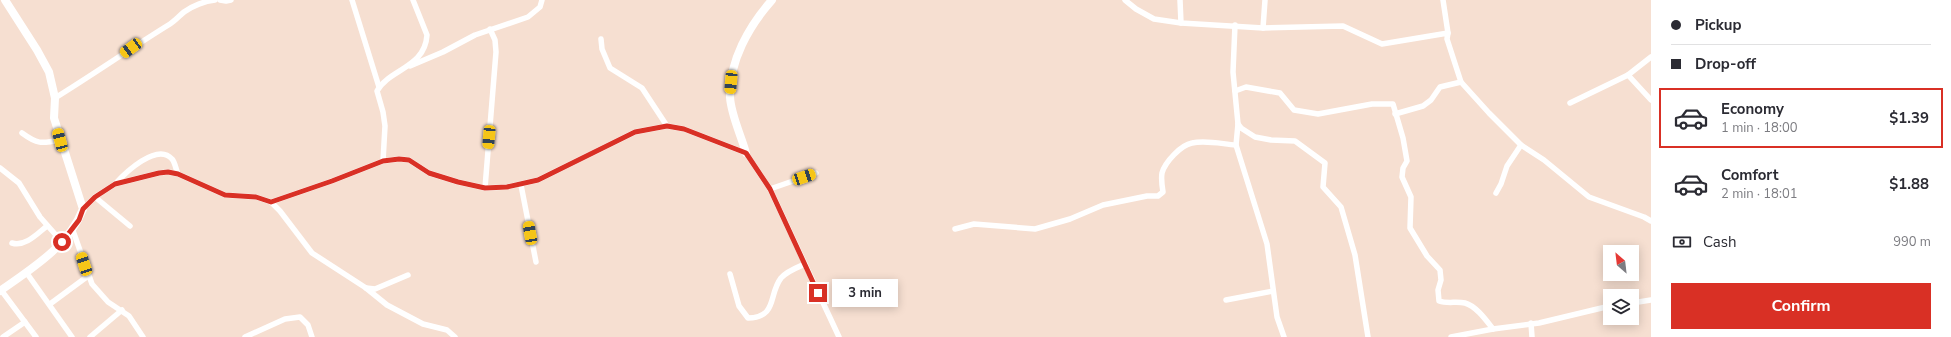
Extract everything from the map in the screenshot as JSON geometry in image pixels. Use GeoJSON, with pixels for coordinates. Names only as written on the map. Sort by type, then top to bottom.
{"type":"FeatureCollection","features":[{"type":"Feature","properties":{"kind":"street"},"geometry":{"type":"LineString","coordinates":[[5,0],[38,50],[49,72],[55,98],[54,118],[83,209]]}},
{"type":"Feature","properties":{"kind":"street"},"geometry":{"type":"LineString","coordinates":[[55,98],[175,21],[183,12],[216,0]]}},
{"type":"Feature","properties":{"kind":"street"},"geometry":{"type":"LineString","coordinates":[[220,0],[226,2],[231,0]]}},
{"type":"Feature","properties":{"kind":"street"},"geometry":{"type":"LineString","coordinates":[[352,0],[379,87],[377,91],[385,126],[383,161]]}},
{"type":"Feature","properties":{"kind":"street"},"geometry":{"type":"LineString","coordinates":[[406,68],[423,50],[427,35],[413,0]]}},
{"type":"Feature","properties":{"kind":"street"},"geometry":{"type":"LineString","coordinates":[[379,87],[406,68],[490,29],[528,16],[540,7],[542,0]]}},
{"type":"Feature","properties":{"kind":"street"},"geometry":{"type":"LineString","coordinates":[[772,0],[755,21],[742,45],[736,60],[731,82],[730,98],[746,153],[770,189],[839,337]]}},
{"type":"Feature","properties":{"kind":"street"},"geometry":{"type":"LineString","coordinates":[[1125,0],[1136,9],[1154,19],[1180,23],[1235,25],[1263,28],[1343,26],[1382,44],[1448,33]]}},
{"type":"Feature","properties":{"kind":"street"},"geometry":{"type":"LineString","coordinates":[[1180,0],[1180,23]]}},
{"type":"Feature","properties":{"kind":"street"},"geometry":{"type":"LineString","coordinates":[[1258,0],[1264,2],[1263,28]]}},
{"type":"Feature","properties":{"kind":"street"},"geometry":{"type":"LineString","coordinates":[[1443,0],[1448,33],[1447,39],[1461,82],[1489,114],[1500,122],[1521,145],[1544,160],[1588,197],[1644,217],[1651,221]]}},
{"type":"Feature","properties":{"kind":"street"},"geometry":{"type":"LineString","coordinates":[[1235,25],[1234,91],[1238,124],[1236,145],[1267,244],[1277,317],[1284,337]]}},
{"type":"Feature","properties":{"kind":"street"},"geometry":{"type":"LineString","coordinates":[[485,188],[496,52],[490,29]]}},
{"type":"Feature","properties":{"kind":"street"},"geometry":{"type":"LineString","coordinates":[[601,39],[602,49],[610,68],[642,88],[667,126]]}},
{"type":"Feature","properties":{"kind":"street"},"geometry":{"type":"LineString","coordinates":[[1570,103],[1628,75],[1651,57]]}},
{"type":"Feature","properties":{"kind":"street"},"geometry":{"type":"LineString","coordinates":[[1628,75],[1651,100]]}},
{"type":"Feature","properties":{"kind":"street"},"geometry":{"type":"LineString","coordinates":[[1396,114],[1423,106],[1431,100],[1440,87],[1461,82]]}},
{"type":"Feature","properties":{"kind":"street"},"geometry":{"type":"LineString","coordinates":[[1234,91],[1246,87],[1280,93],[1294,110],[1318,114],[1372,104],[1393,104],[1403,138],[1407,161],[1403,168],[1402,177],[1411,196],[1410,228],[1427,256],[1440,270],[1441,280],[1438,290],[1439,301],[1446,303],[1466,304],[1482,316],[1493,329]]}},
{"type":"Feature","properties":{"kind":"street"},"geometry":{"type":"LineString","coordinates":[[1238,124],[1241,128],[1255,137],[1271,140],[1295,141],[1325,163],[1323,187],[1341,207],[1354,255],[1368,337]]}},
{"type":"Feature","properties":{"kind":"street"},"geometry":{"type":"LineString","coordinates":[[271,202],[332,181],[383,161],[399,159],[409,160],[429,173],[439,177],[485,188],[521,185],[559,171],[635,132],[667,126],[684,129],[746,153]]}},
{"type":"Feature","properties":{"kind":"street"},"geometry":{"type":"LineString","coordinates":[[22,133],[33,141],[43,144],[60,140]]}},
{"type":"Feature","properties":{"kind":"street"},"geometry":{"type":"LineString","coordinates":[[955,229],[974,224],[1035,229],[1070,219],[1103,204],[1147,196],[1158,196],[1163,192],[1162,173],[1165,167],[1177,153],[1190,143],[1203,142],[1236,145]]}},
{"type":"Feature","properties":{"kind":"street"},"geometry":{"type":"LineString","coordinates":[[1496,193],[1501,184],[1507,166],[1521,145]]}},
{"type":"Feature","properties":{"kind":"street"},"geometry":{"type":"LineString","coordinates":[[36,337],[0,291],[43,260],[62,242],[79,220],[83,209],[95,197],[115,184],[138,162],[152,156],[165,155],[173,160],[178,174]]}},
{"type":"Feature","properties":{"kind":"street"},"geometry":{"type":"LineString","coordinates":[[0,168],[19,183],[47,226],[62,242]]}},
{"type":"Feature","properties":{"kind":"street"},"geometry":{"type":"LineString","coordinates":[[115,184],[168,172],[178,174],[225,195],[256,197],[271,202],[280,211],[312,253],[366,288],[387,305],[423,324],[447,330],[455,337]]}},
{"type":"Feature","properties":{"kind":"street"},"geometry":{"type":"LineString","coordinates":[[770,189],[816,173]]}},
{"type":"Feature","properties":{"kind":"street"},"geometry":{"type":"LineString","coordinates":[[521,185],[536,262]]}},
{"type":"Feature","properties":{"kind":"street"},"geometry":{"type":"LineString","coordinates":[[95,197],[130,226]]}},
{"type":"Feature","properties":{"kind":"street"},"geometry":{"type":"LineString","coordinates":[[12,243],[18,245],[23,244],[47,226]]}},
{"type":"Feature","properties":{"kind":"street"},"geometry":{"type":"LineString","coordinates":[[72,228],[88,276],[99,293],[108,302],[129,316],[142,337]]}},
{"type":"Feature","properties":{"kind":"street"},"geometry":{"type":"LineString","coordinates":[[730,274],[739,306],[748,318],[757,317],[765,314],[773,302],[777,284],[782,277],[788,272],[805,264]]}},
{"type":"Feature","properties":{"kind":"street"},"geometry":{"type":"LineString","coordinates":[[26,272],[72,337]]}},
{"type":"Feature","properties":{"kind":"street"},"geometry":{"type":"LineString","coordinates":[[366,288],[375,289],[408,275]]}},
{"type":"Feature","properties":{"kind":"street"},"geometry":{"type":"LineString","coordinates":[[50,304],[88,276]]}},
{"type":"Feature","properties":{"kind":"street"},"geometry":{"type":"LineString","coordinates":[[1226,300],[1273,290]]}},
{"type":"Feature","properties":{"kind":"street"},"geometry":{"type":"LineString","coordinates":[[1639,302],[1651,300]]}},
{"type":"Feature","properties":{"kind":"street"},"geometry":{"type":"LineString","coordinates":[[1451,337],[1493,329],[1539,323],[1603,308]]}},
{"type":"Feature","properties":{"kind":"street"},"geometry":{"type":"LineString","coordinates":[[90,337],[122,310]]}},
{"type":"Feature","properties":{"kind":"street"},"geometry":{"type":"LineString","coordinates":[[245,337],[285,319],[300,317],[308,325],[312,337]]}},
{"type":"Feature","properties":{"kind":"street"},"geometry":{"type":"LineString","coordinates":[[3,337],[25,322]]}},
{"type":"Feature","properties":{"kind":"street"},"geometry":{"type":"LineString","coordinates":[[1531,323],[1532,337]]}},
{"type":"Feature","properties":{"kind":"route"},"geometry":{"type":"LineString","coordinates":[[62,242],[79,220],[83,209],[95,197],[115,184],[159,173],[168,172],[178,174],[225,195],[256,197],[271,202],[286,198],[383,161],[399,159],[409,160],[429,173],[458,182],[485,188],[507,187],[538,180],[559,171],[616,140],[635,132],[667,126],[684,129],[746,153],[770,189],[801,253],[818,293]]}}]}
